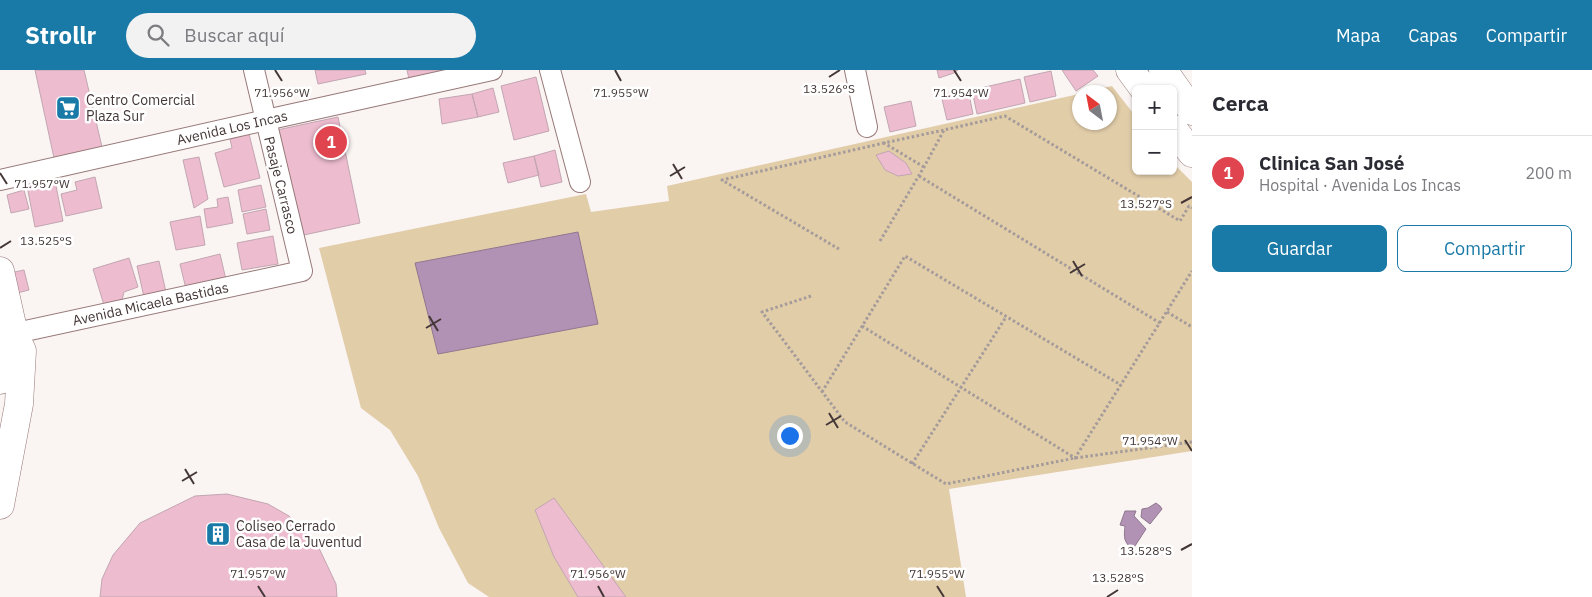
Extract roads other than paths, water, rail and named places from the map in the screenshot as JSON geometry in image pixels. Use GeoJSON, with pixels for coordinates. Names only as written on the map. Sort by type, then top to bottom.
{"type":"FeatureCollection","features":[{"type":"Feature","properties":{"kind":"street","name":"Pasaje Carrasco"},"geometry":{"type":"LineString","coordinates":[[254,70],[302,270]]}},
{"type":"Feature","properties":{"kind":"street","name":"Avenida Los Incas"},"geometry":{"type":"LineString","coordinates":[[0,180],[492,70]]}},
{"type":"Feature","properties":{"kind":"street"},"geometry":{"type":"LineString","coordinates":[[550,70],[580,182]]}},
{"type":"Feature","properties":{"kind":"street"},"geometry":{"type":"LineString","coordinates":[[855,70],[867,127]]}},
{"type":"Feature","properties":{"kind":"street"},"geometry":{"type":"LineString","coordinates":[[1130,70],[1141,85]]}},
{"type":"Feature","properties":{"kind":"street"},"geometry":{"type":"LineString","coordinates":[[1163,70],[1189,102]]}},
{"type":"Feature","properties":{"kind":"street"},"geometry":{"type":"LineString","coordinates":[[1174,130],[1192,153]]}},
{"type":"Feature","properties":{"kind":"street","name":"Avenida Micaela Bastidas"},"geometry":{"type":"LineString","coordinates":[[7,335],[302,270]]}},
{"type":"Feature","properties":{"kind":"street"},"geometry":{"type":"LineString","coordinates":[[0,271],[7,335],[0,380]]}},
{"type":"Feature","properties":{"kind":"street"},"geometry":{"type":"LineString","coordinates":[[0,506],[6,440],[19,404],[22,351],[7,335]]}},
{"type":"Feature","properties":{"kind":"place","name":"Centro Comercial Plaza Sur"},"geometry":{"type":"Point","coordinates":[68,108]}},
{"type":"Feature","properties":{"kind":"place","name":"Clinica San José"},"geometry":{"type":"Point","coordinates":[331,142]}},
{"type":"Feature","properties":{"kind":"place","name":"Coliseo Cerrado Casa de la Juventud"},"geometry":{"type":"Point","coordinates":[218,534]}}]}
